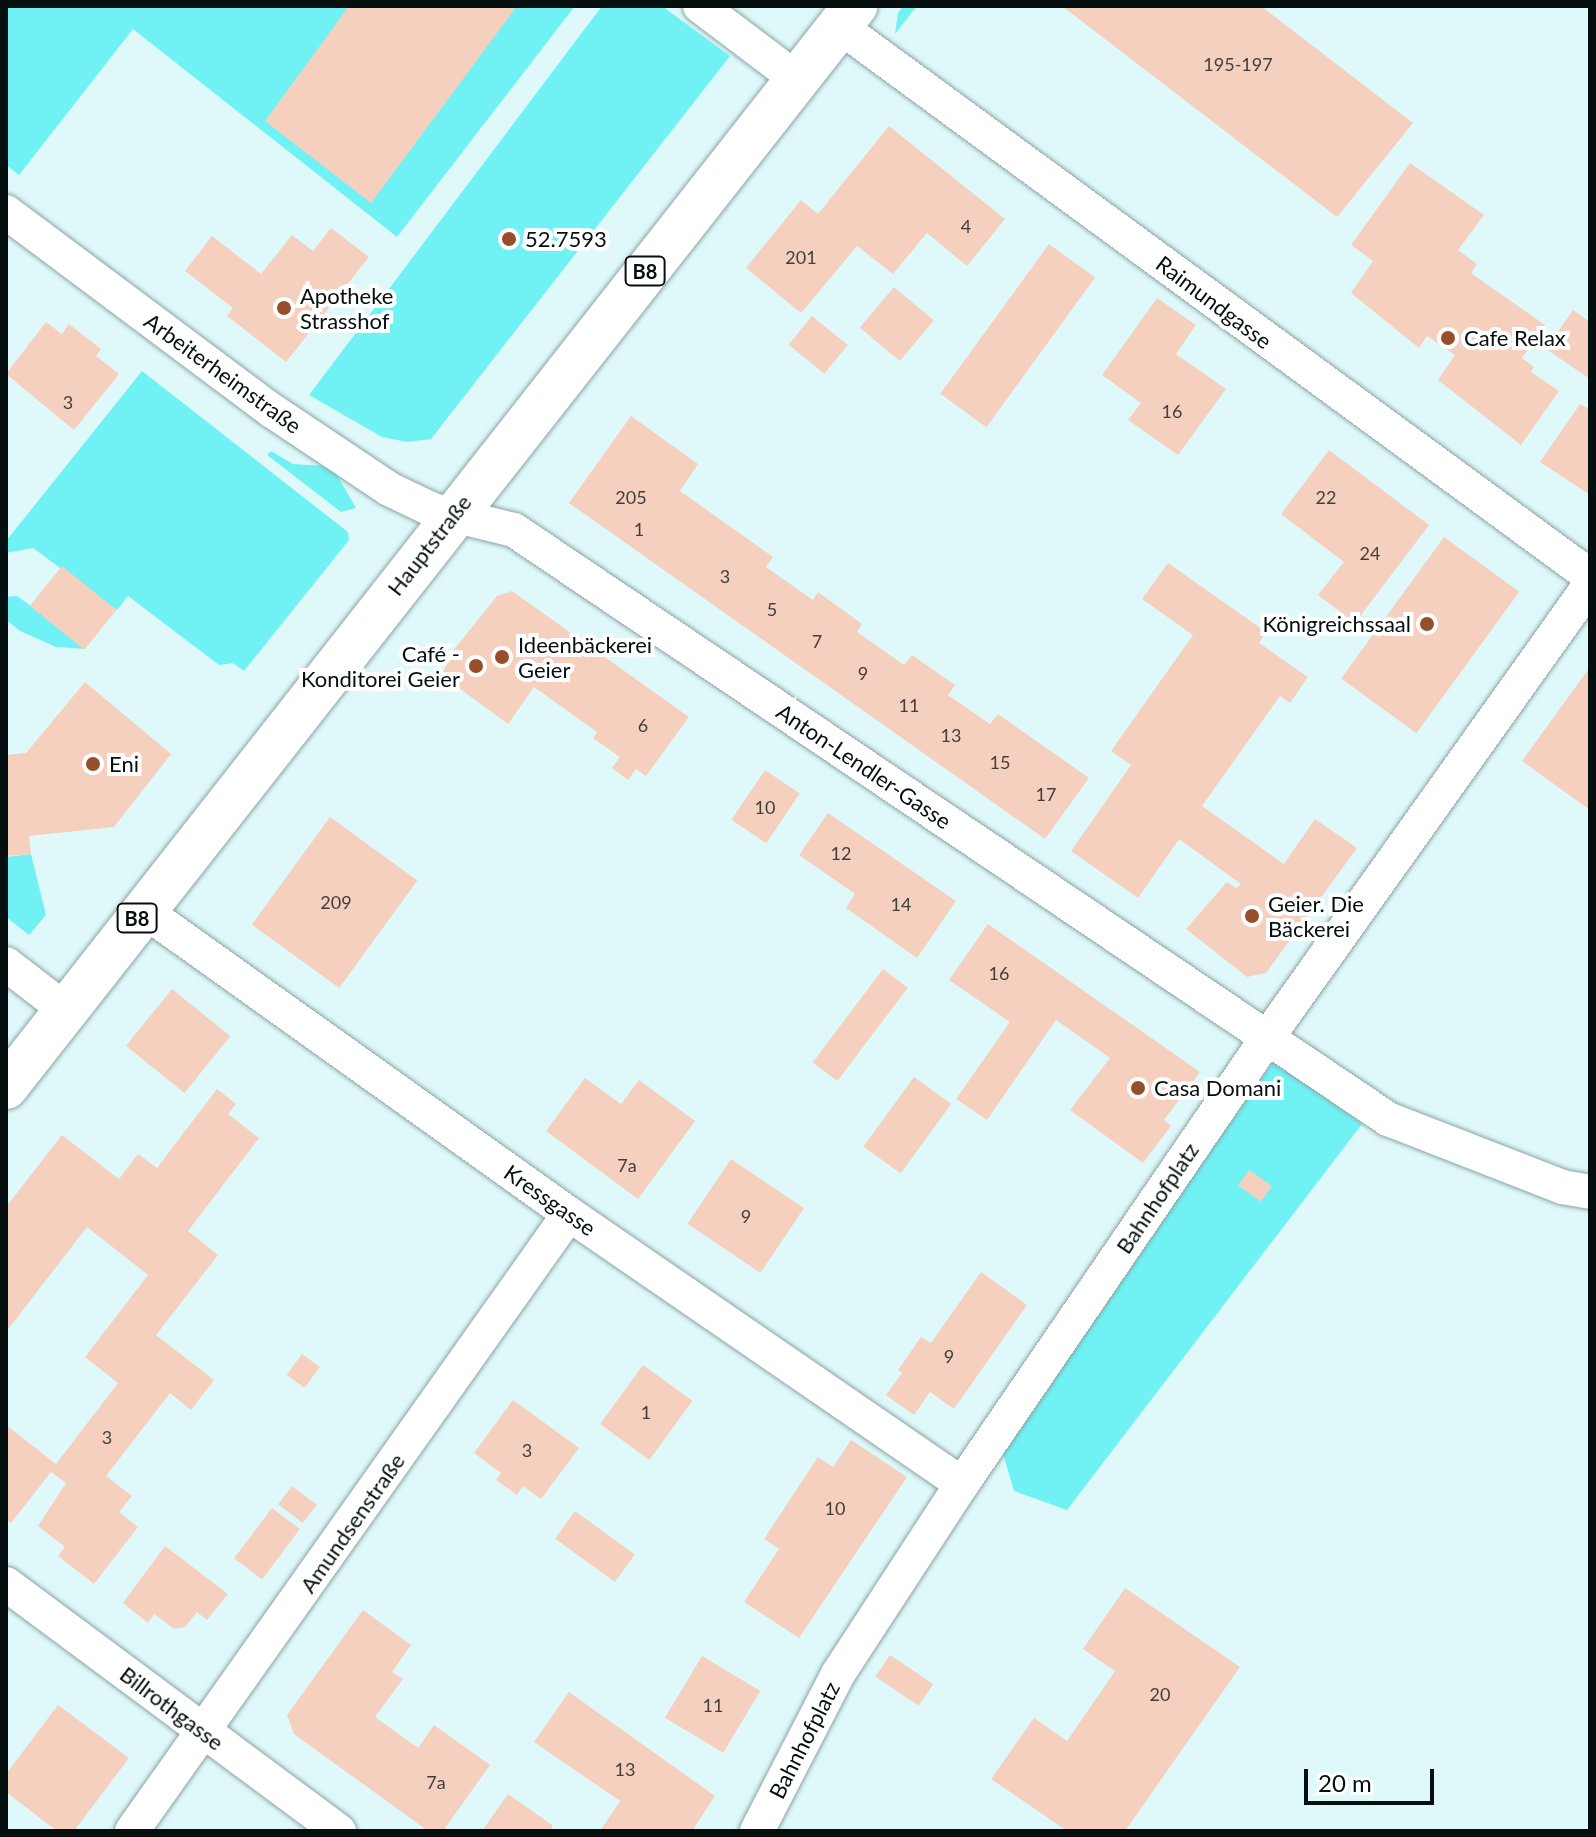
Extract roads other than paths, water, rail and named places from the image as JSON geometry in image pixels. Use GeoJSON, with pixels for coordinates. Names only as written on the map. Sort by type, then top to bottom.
{"type":"FeatureCollection","features":[{"type":"Feature","properties":{"kind":"main road","name":"Hauptstraße"},"geometry":{"type":"LineString","coordinates":[[6,1087],[451,516],[847,16]]}},
{"type":"Feature","properties":{"kind":"street"},"geometry":{"type":"LineString","coordinates":[[700,6],[797,79]]}},
{"type":"Feature","properties":{"kind":"street","name":"Raimundgasse"},"geometry":{"type":"LineString","coordinates":[[847,16],[1590,576]]}},
{"type":"Feature","properties":{"kind":"street","name":"Arbeiterheimstraße"},"geometry":{"type":"LineString","coordinates":[[6,212],[271,410],[389,489],[451,516]]}},
{"type":"Feature","properties":{"kind":"street","name":"Anton-Lendler-Gasse"},"geometry":{"type":"LineString","coordinates":[[451,516],[514,530],[1388,1119],[1576,1189]]}},
{"type":"Feature","properties":{"kind":"street","name":"Bahnhofplatz"},"geometry":{"type":"LineString","coordinates":[[757,1831],[838,1674],[962,1484],[1267,1038],[1590,585]]}},
{"type":"Feature","properties":{"kind":"street","name":"Kressgasse"},"geometry":{"type":"LineString","coordinates":[[143,910],[569,1214],[962,1484]]}},
{"type":"Feature","properties":{"kind":"street"},"geometry":{"type":"LineString","coordinates":[[6,964],[67,1011]]}},
{"type":"Feature","properties":{"kind":"street","name":"Amundsenstraße"},"geometry":{"type":"LineString","coordinates":[[132,1831],[206,1733],[569,1214]]}},
{"type":"Feature","properties":{"kind":"street","name":"Billrothgasse"},"geometry":{"type":"LineString","coordinates":[[6,1584],[339,1831]]}},
{"type":"Feature","properties":{"kind":"place","name":"52.7593"},"geometry":{"type":"Point","coordinates":[509,239]}},
{"type":"Feature","properties":{"kind":"place","name":"Apotheke Strasshof"},"geometry":{"type":"Point","coordinates":[284,308]}},
{"type":"Feature","properties":{"kind":"place","name":"Cafe Relax"},"geometry":{"type":"Point","coordinates":[1448,338]}},
{"type":"Feature","properties":{"kind":"place","name":"Königreichssaal"},"geometry":{"type":"Point","coordinates":[1427,624]}},
{"type":"Feature","properties":{"kind":"place","name":"Ideenbäckerei Geier"},"geometry":{"type":"Point","coordinates":[502,657]}},
{"type":"Feature","properties":{"kind":"place","name":"Café - Konditorei Geier"},"geometry":{"type":"Point","coordinates":[476,666]}},
{"type":"Feature","properties":{"kind":"place","name":"Eni"},"geometry":{"type":"Point","coordinates":[93,764]}},
{"type":"Feature","properties":{"kind":"place","name":"Geier. Die Bäckerei"},"geometry":{"type":"Point","coordinates":[1252,916]}},
{"type":"Feature","properties":{"kind":"place","name":"Casa Domani"},"geometry":{"type":"Point","coordinates":[1138,1088]}}]}
